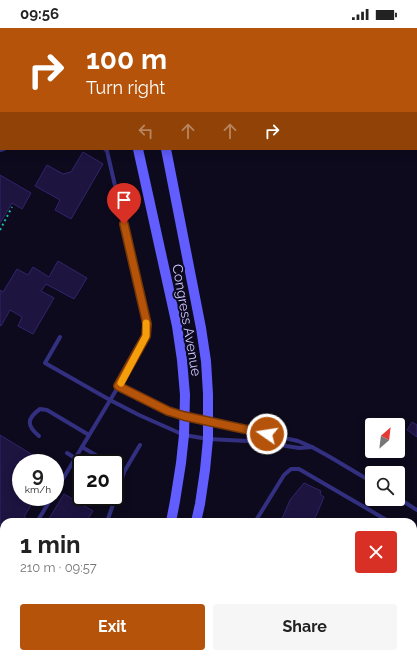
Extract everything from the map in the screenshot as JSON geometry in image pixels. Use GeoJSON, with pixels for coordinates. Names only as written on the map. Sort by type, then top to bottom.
{"type":"FeatureCollection","features":[{"type":"Feature","properties":{"kind":"street","name":"Congress Avenue"},"geometry":{"type":"LineString","coordinates":[[138,150],[177,326],[182,360],[185,395],[184,435],[181,463],[171,518]]}},
{"type":"Feature","properties":{"kind":"street","name":"Congress Avenue"},"geometry":{"type":"LineString","coordinates":[[166,150],[201,328],[206,362],[208,440],[205,470],[197,518]]}},
{"type":"Feature","properties":{"kind":"lane"},"geometry":{"type":"LineString","coordinates":[[78,454],[146,336],[147,324],[106,150]]}},
{"type":"Feature","properties":{"kind":"lane"},"geometry":{"type":"LineString","coordinates":[[60,336],[45,363],[110,400],[184,435],[208,440],[247,441],[299,448],[312,447]]}},
{"type":"Feature","properties":{"kind":"lane"},"geometry":{"type":"LineString","coordinates":[[118,386],[168,411],[184,416],[298,441],[312,447],[365,478]]}},
{"type":"Feature","properties":{"kind":"lane"},"geometry":{"type":"LineString","coordinates":[[39,436],[29,426],[30,420],[34,413],[40,409],[47,410],[89,435]]}},
{"type":"Feature","properties":{"kind":"lane"},"geometry":{"type":"LineString","coordinates":[[124,472],[140,446]]}},
{"type":"Feature","properties":{"kind":"lane"},"geometry":{"type":"LineString","coordinates":[[82,447],[93,454]]}},
{"type":"Feature","properties":{"kind":"lane"},"geometry":{"type":"LineString","coordinates":[[67,453],[72,456]]}},
{"type":"Feature","properties":{"kind":"lane"},"geometry":{"type":"LineString","coordinates":[[64,477],[72,463]]}},
{"type":"Feature","properties":{"kind":"lane"},"geometry":{"type":"LineString","coordinates":[[257,518],[284,475],[291,469],[299,469],[383,518]]}},
{"type":"Feature","properties":{"kind":"lane"},"geometry":{"type":"LineString","coordinates":[[405,502],[417,510]]}},
{"type":"Feature","properties":{"kind":"lane"},"geometry":{"type":"LineString","coordinates":[[39,518],[47,506]]}},
{"type":"Feature","properties":{"kind":"lane"},"geometry":{"type":"LineString","coordinates":[[108,518],[112,506]]}},
{"type":"Feature","properties":{"kind":"path"},"geometry":{"type":"LineString","coordinates":[[0,230],[12,207]]}},
{"type":"Feature","properties":{"kind":"building"},"geometry":{"type":"Polygon","coordinates":[[[83,152],[103,164],[71,219],[55,210],[60,200],[35,186],[47,165],[63,174],[71,172],[83,152]]]}},
{"type":"Feature","properties":{"kind":"building"},"geometry":{"type":"Polygon","coordinates":[[[0,175],[31,193],[22,209],[12,203],[0,223],[0,175]]]}},
{"type":"Feature","properties":{"kind":"building"},"geometry":{"type":"Polygon","coordinates":[[[58,261],[87,278],[74,299],[46,284],[41,291],[54,298],[33,334],[18,326],[22,317],[10,310],[1,326],[0,290],[3,292],[17,269],[28,275],[33,267],[49,277],[58,261]]]}},
{"type":"Feature","properties":{"kind":"building"},"geometry":{"type":"Polygon","coordinates":[[[412,422],[417,425],[417,437],[407,430],[412,422]]]}},
{"type":"Feature","properties":{"kind":"building"},"geometry":{"type":"Polygon","coordinates":[[[0,435],[31,454],[12,454],[12,506],[31,506],[24,517],[26,518],[0,518],[0,435]]]}},
{"type":"Feature","properties":{"kind":"building"},"geometry":{"type":"Polygon","coordinates":[[[304,483],[321,491],[320,494],[324,497],[314,518],[282,518],[290,500],[304,483]]]}},
{"type":"Feature","properties":{"kind":"building"},"geometry":{"type":"Polygon","coordinates":[[[64,494],[72,499],[72,506],[84,506],[93,511],[89,518],[49,518],[57,506],[64,506],[64,494]]]}},
{"type":"Feature","properties":{"kind":"slow traffic"},"geometry":{"type":"LineString","coordinates":[[121,383],[146,336],[146,323]]}},
{"type":"Feature","properties":{"kind":"route"},"geometry":{"type":"LineString","coordinates":[[124,224],[147,324],[146,336],[118,386],[168,411],[184,416],[267,434]]}}]}
